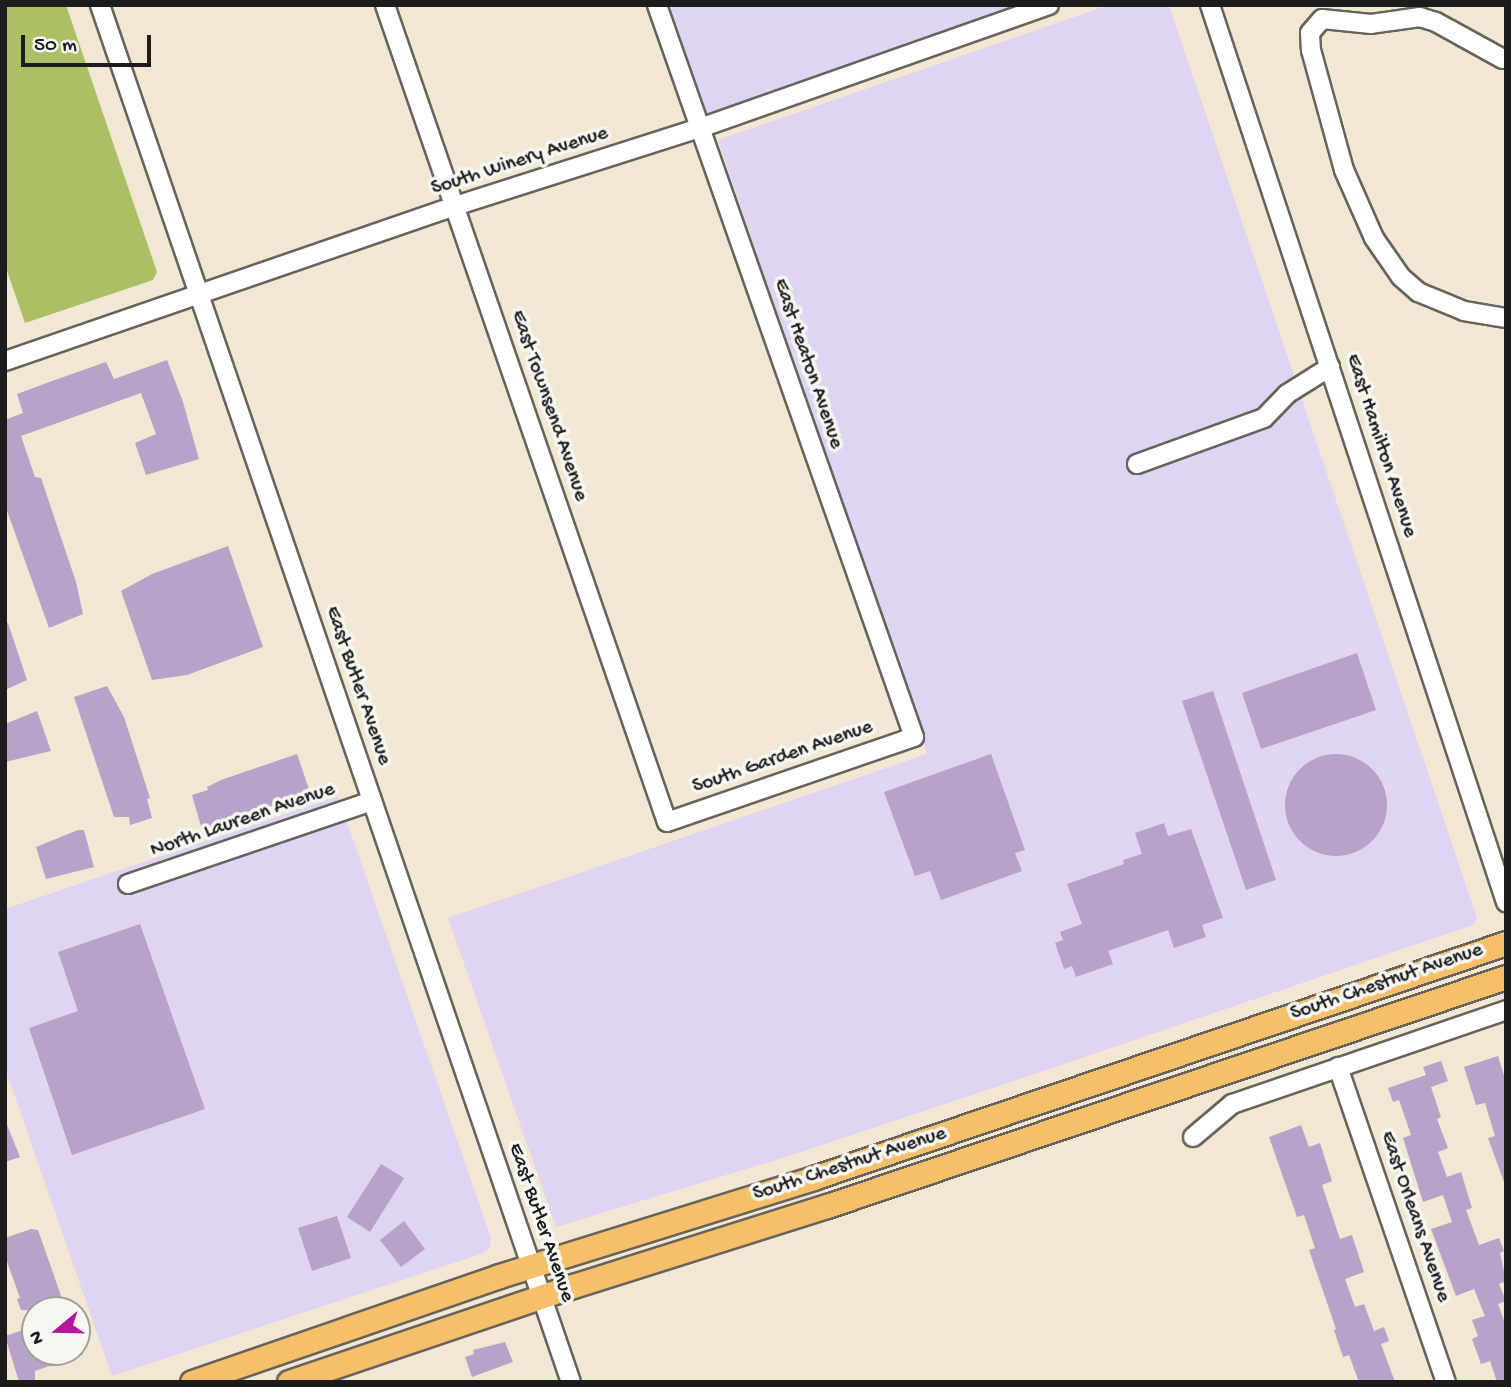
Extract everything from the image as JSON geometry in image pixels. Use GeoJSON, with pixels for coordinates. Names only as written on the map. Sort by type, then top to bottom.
{"type":"FeatureCollection","features":[{"type":"Feature","properties":{"kind":"main road","name":"South Chestnut Avenue"},"geometry":{"type":"LineString","coordinates":[[192,1382],[531,1266],[813,1178],[1506,943]]}},
{"type":"Feature","properties":{"kind":"main road","name":"South Chestnut Avenue"},"geometry":{"type":"LineString","coordinates":[[292,1381],[541,1296],[838,1203],[1506,977]]}},
{"type":"Feature","properties":{"kind":"street","name":"East Butler Avenue"},"geometry":{"type":"LineString","coordinates":[[100,5],[571,1382]]}},
{"type":"Feature","properties":{"kind":"street","name":"East Townsend Avenue"},"geometry":{"type":"LineString","coordinates":[[385,5],[667,822]]}},
{"type":"Feature","properties":{"kind":"street","name":"East Heaton Avenue"},"geometry":{"type":"LineString","coordinates":[[657,5],[914,737]]}},
{"type":"Feature","properties":{"kind":"street","name":"South Winery Avenue"},"geometry":{"type":"LineString","coordinates":[[5,361],[455,206],[700,128],[1049,5]]}},
{"type":"Feature","properties":{"kind":"street","name":"East Hamilton Avenue"},"geometry":{"type":"LineString","coordinates":[[1210,5],[1506,902]]}},
{"type":"Feature","properties":{"kind":"street"},"geometry":{"type":"LineString","coordinates":[[1503,59],[1436,22],[1420,17],[1371,24],[1322,19],[1310,33],[1311,50],[1344,170],[1374,238],[1394,267],[1418,292],[1464,311],[1506,318]]}},
{"type":"Feature","properties":{"kind":"street"},"geometry":{"type":"LineString","coordinates":[[1137,464],[1265,418],[1287,394],[1330,368]]}},
{"type":"Feature","properties":{"kind":"street","name":"South Garden Avenue"},"geometry":{"type":"LineString","coordinates":[[667,822],[914,737]]}},
{"type":"Feature","properties":{"kind":"street","name":"North Laureen Avenue"},"geometry":{"type":"LineString","coordinates":[[128,884],[372,801]]}},
{"type":"Feature","properties":{"kind":"street"},"geometry":{"type":"LineString","coordinates":[[1193,1137],[1232,1104],[1506,1010]]}},
{"type":"Feature","properties":{"kind":"street","name":"East Orleans Avenue"},"geometry":{"type":"LineString","coordinates":[[1338,1067],[1446,1382]]}},
{"type":"Feature","properties":{"kind":"shaded area"},"geometry":{"type":"Polygon","coordinates":[[[656,5],[1035,5],[696,121],[656,5]]]}},
{"type":"Feature","properties":{"kind":"shaded area"},"geometry":{"type":"Polygon","coordinates":[[[1109,5],[1169,5],[1477,918],[1473,925],[996,1087],[789,1156],[556,1227],[448,918],[927,754],[718,140],[1109,5]]]}},
{"type":"Feature","properties":{"kind":"shaded area"},"geometry":{"type":"Polygon","coordinates":[[[338,796],[491,1238],[490,1247],[484,1253],[112,1376],[91,1316],[91,1296],[84,1296],[5,1068],[5,909],[338,796]]]}},
{"type":"Feature","properties":{"kind":"green space"},"geometry":{"type":"Polygon","coordinates":[[[5,5],[66,5],[157,272],[153,280],[25,323],[5,265],[5,5]]]}},
{"type":"Feature","properties":{"kind":"building"},"geometry":{"type":"Polygon","coordinates":[[[167,360],[183,402],[199,459],[146,475],[135,443],[156,434],[141,393],[21,436],[35,477],[41,478],[76,582],[83,614],[49,628],[5,505],[5,420],[23,413],[17,394],[52,381],[106,362],[114,379],[167,360]]]}},
{"type":"Feature","properties":{"kind":"building"},"geometry":{"type":"Polygon","coordinates":[[[228,546],[263,647],[187,675],[152,680],[121,591],[152,574],[228,546]]]}},
{"type":"Feature","properties":{"kind":"building"},"geometry":{"type":"Polygon","coordinates":[[[8,623],[27,680],[5,690],[5,624],[8,623]]]}},
{"type":"Feature","properties":{"kind":"building"},"geometry":{"type":"Polygon","coordinates":[[[1357,653],[1376,710],[1261,749],[1242,693],[1357,653]]]}},
{"type":"Feature","properties":{"kind":"building"},"geometry":{"type":"Polygon","coordinates":[[[107,686],[124,717],[150,798],[147,799],[152,818],[130,825],[129,817],[114,817],[74,697],[107,686]]]}},
{"type":"Feature","properties":{"kind":"building"},"geometry":{"type":"Polygon","coordinates":[[[1213,691],[1276,880],[1246,890],[1182,701],[1213,691]]]}},
{"type":"Feature","properties":{"kind":"building"},"geometry":{"type":"Polygon","coordinates":[[[37,711],[51,751],[5,762],[5,724],[37,711]]]}},
{"type":"Feature","properties":{"kind":"building"},"geometry":{"type":"Polygon","coordinates":[[[297,754],[312,798],[279,809],[278,804],[202,830],[192,795],[208,790],[207,787],[221,780],[297,754]]]}},
{"type":"Feature","properties":{"kind":"building"},"geometry":{"type":"Polygon","coordinates":[[[991,754],[1025,850],[1015,853],[1022,871],[941,900],[930,871],[915,876],[884,792],[991,754]]]}},
{"type":"Feature","properties":{"kind":"building"},"geometry":{"type":"Polygon","coordinates":[[[1336,754],[1365,762],[1379,776],[1387,805],[1379,834],[1365,848],[1336,856],[1307,848],[1293,834],[1285,805],[1293,776],[1307,762],[1336,754]]]}},
{"type":"Feature","properties":{"kind":"building"},"geometry":{"type":"Polygon","coordinates":[[[1164,823],[1168,836],[1191,829],[1223,918],[1202,925],[1206,937],[1174,948],[1168,930],[1108,951],[1113,964],[1076,977],[1072,966],[1064,969],[1055,943],[1063,940],[1060,932],[1082,924],[1067,884],[1124,864],[1123,860],[1142,854],[1135,833],[1164,823]]]}},
{"type":"Feature","properties":{"kind":"building"},"geometry":{"type":"Polygon","coordinates":[[[84,830],[94,867],[46,879],[36,847],[84,830]]]}},
{"type":"Feature","properties":{"kind":"building"},"geometry":{"type":"Polygon","coordinates":[[[140,924],[205,1109],[72,1155],[29,1028],[78,1011],[58,952],[140,924]]]}},
{"type":"Feature","properties":{"kind":"building"},"geometry":{"type":"Polygon","coordinates":[[[1498,1056],[1506,1082],[1504,1182],[1488,1138],[1495,1136],[1485,1103],[1476,1105],[1464,1067],[1498,1056]]]}},
{"type":"Feature","properties":{"kind":"building"},"geometry":{"type":"Polygon","coordinates":[[[1441,1061],[1448,1081],[1431,1087],[1441,1117],[1437,1119],[1448,1148],[1438,1152],[1447,1177],[1461,1172],[1472,1208],[1466,1210],[1479,1245],[1499,1238],[1504,1251],[1500,1253],[1506,1281],[1499,1284],[1506,1301],[1498,1304],[1506,1326],[1506,1382],[1497,1382],[1490,1361],[1481,1364],[1472,1339],[1478,1336],[1472,1320],[1485,1316],[1474,1289],[1456,1296],[1431,1229],[1452,1222],[1443,1195],[1423,1202],[1403,1138],[1411,1135],[1399,1100],[1393,1102],[1388,1088],[1426,1075],[1423,1067],[1441,1061]]]}},
{"type":"Feature","properties":{"kind":"building"},"geometry":{"type":"Polygon","coordinates":[[[5,1120],[20,1157],[5,1162],[5,1120]]]}},
{"type":"Feature","properties":{"kind":"building"},"geometry":{"type":"Polygon","coordinates":[[[1301,1125],[1309,1147],[1320,1143],[1332,1181],[1322,1185],[1340,1239],[1352,1235],[1364,1272],[1345,1279],[1355,1307],[1364,1304],[1374,1331],[1384,1327],[1389,1341],[1381,1344],[1395,1382],[1359,1382],[1349,1355],[1343,1357],[1309,1250],[1315,1248],[1304,1215],[1297,1217],[1269,1137],[1301,1125]]]}},
{"type":"Feature","properties":{"kind":"building"},"geometry":{"type":"Polygon","coordinates":[[[381,1164],[404,1178],[370,1232],[347,1217],[381,1164]]]}},
{"type":"Feature","properties":{"kind":"building"},"geometry":{"type":"Polygon","coordinates":[[[337,1216],[351,1258],[312,1271],[298,1228],[337,1216]]]}},
{"type":"Feature","properties":{"kind":"building"},"geometry":{"type":"Polygon","coordinates":[[[404,1221],[425,1249],[401,1267],[380,1240],[404,1221]]]}},
{"type":"Feature","properties":{"kind":"building"},"geometry":{"type":"Polygon","coordinates":[[[31,1229],[38,1230],[61,1296],[21,1296],[21,1310],[17,1299],[20,1298],[5,1256],[5,1238],[31,1229]]]}},
{"type":"Feature","properties":{"kind":"building"},"geometry":{"type":"Polygon","coordinates":[[[21,1331],[21,1366],[49,1366],[35,1371],[35,1382],[19,1382],[5,1336],[21,1331]]]}},
{"type":"Feature","properties":{"kind":"building"},"geometry":{"type":"Polygon","coordinates":[[[505,1342],[513,1362],[472,1377],[465,1357],[474,1354],[473,1350],[505,1342]]]}}]}
